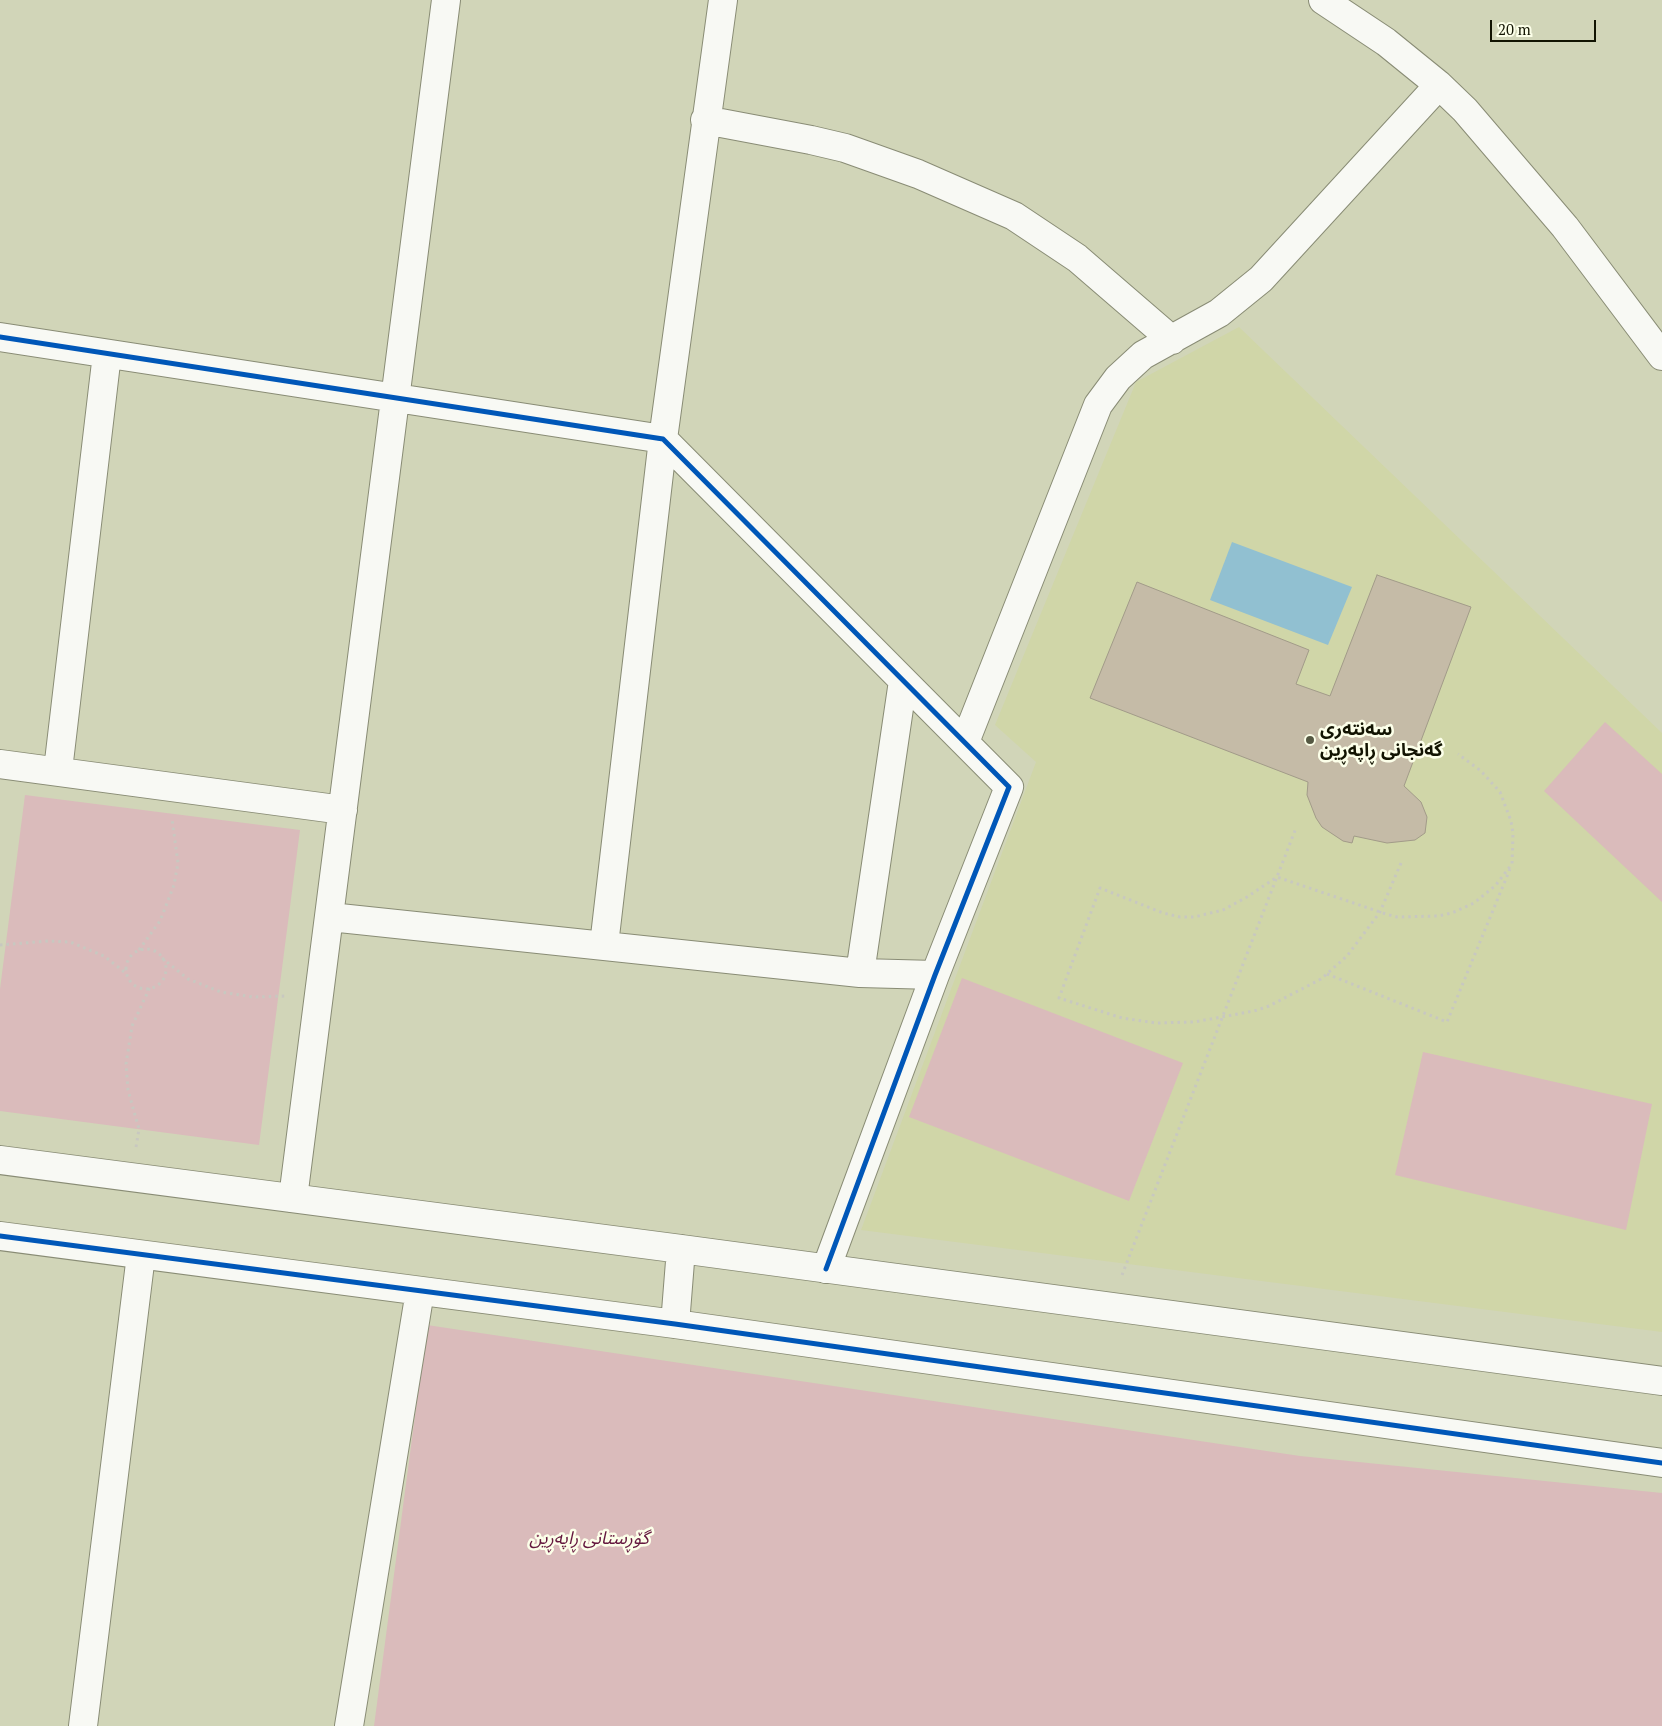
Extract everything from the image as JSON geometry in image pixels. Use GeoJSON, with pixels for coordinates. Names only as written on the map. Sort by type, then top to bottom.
{"type":"FeatureCollection","features":[{"type":"Feature","properties":{"kind":"street"},"geometry":{"type":"LineString","coordinates":[[293,1198],[446,0]]}},
{"type":"Feature","properties":{"kind":"street"},"geometry":{"type":"LineString","coordinates":[[604,945],[663,439],[705,120],[723,0]]}},
{"type":"Feature","properties":{"kind":"street"},"geometry":{"type":"LineString","coordinates":[[1323,0],[1386,42],[1439,85],[1465,110],[1565,226],[1662,356]]}},
{"type":"Feature","properties":{"kind":"street"},"geometry":{"type":"LineString","coordinates":[[965,742],[1098,405],[1118,378],[1130,366],[1143,356],[1219,313],[1261,278],[1439,85]]}},
{"type":"Feature","properties":{"kind":"street"},"geometry":{"type":"LineString","coordinates":[[705,120],[811,140],[854,151],[918,174],[1014,216],[1077,258],[1172,340]]}},
{"type":"Feature","properties":{"kind":"street"},"geometry":{"type":"LineString","coordinates":[[0,337],[663,439],[1009,787],[935,975],[826,1269]]}},
{"type":"Feature","properties":{"kind":"street"},"geometry":{"type":"LineString","coordinates":[[58,770],[107,354]]}},
{"type":"Feature","properties":{"kind":"street"},"geometry":{"type":"LineString","coordinates":[[860,973],[903,681]]}},
{"type":"Feature","properties":{"kind":"street"},"geometry":{"type":"LineString","coordinates":[[0,764],[58,770],[343,810]]}},
{"type":"Feature","properties":{"kind":"street"},"geometry":{"type":"LineString","coordinates":[[330,917],[860,973],[935,975]]}},
{"type":"Feature","properties":{"kind":"street"},"geometry":{"type":"LineString","coordinates":[[0,1160],[681,1249],[1662,1381]]}},
{"type":"Feature","properties":{"kind":"street"},"geometry":{"type":"LineString","coordinates":[[0,1236],[675,1324],[1662,1463]]}},
{"type":"Feature","properties":{"kind":"street"},"geometry":{"type":"LineString","coordinates":[[675,1324],[681,1249]]}},
{"type":"Feature","properties":{"kind":"street"},"geometry":{"type":"LineString","coordinates":[[83,1726],[141,1255]]}},
{"type":"Feature","properties":{"kind":"street"},"geometry":{"type":"LineString","coordinates":[[349,1726],[420,1291]]}},
{"type":"Feature","properties":{"kind":"path"},"geometry":{"type":"LineString","coordinates":[[1327,974],[1447,1022],[1512,864],[1513,833],[1511,821],[1500,792],[1482,771],[1458,754]]}},
{"type":"Feature","properties":{"kind":"path"},"geometry":{"type":"LineString","coordinates":[[127,974],[127,962],[139,950],[166,909],[177,874],[176,836],[170,813],[173,786]]}},
{"type":"Feature","properties":{"kind":"path"},"geometry":{"type":"LineString","coordinates":[[1109,1308],[1296,828]]}},
{"type":"Feature","properties":{"kind":"path"},"geometry":{"type":"LineString","coordinates":[[1277,877],[1223,910],[1194,917],[1163,914],[1100,888],[1059,998],[1138,1022],[1173,1023],[1254,1012],[1270,1006],[1304,989],[1327,974],[1357,945],[1380,912],[1401,864]]}},
{"type":"Feature","properties":{"kind":"path"},"geometry":{"type":"LineString","coordinates":[[1277,877],[1380,912],[1411,918],[1452,913],[1485,895],[1512,864]]}},
{"type":"Feature","properties":{"kind":"path"},"geometry":{"type":"LineString","coordinates":[[0,945],[36,941],[70,942],[104,956],[127,974],[134,984],[140,988],[150,988],[158,984],[166,968],[162,958]]}},
{"type":"Feature","properties":{"kind":"path"},"geometry":{"type":"LineString","coordinates":[[139,950],[149,949],[188,979],[220,992],[253,997],[279,996],[319,1000]]}},
{"type":"Feature","properties":{"kind":"path"},"geometry":{"type":"LineString","coordinates":[[132,1177],[139,1129],[128,1090],[126,1064],[132,1026],[150,988]]}},
{"type":"Feature","properties":{"kind":"shaded area"},"geometry":{"type":"Polygon","coordinates":[[[1239,327],[1662,733],[1662,1332],[861,1230],[1036,762],[995,725],[1136,382],[1239,327]]]}},
{"type":"Feature","properties":{"kind":"green space"},"geometry":{"type":"Polygon","coordinates":[[[1605,722],[1662,774],[1662,902],[1544,791],[1605,722]]]}},
{"type":"Feature","properties":{"kind":"green space"},"geometry":{"type":"Polygon","coordinates":[[[25,795],[300,830],[259,1145],[0,1111],[0,989],[25,795]]]}},
{"type":"Feature","properties":{"kind":"green space"},"geometry":{"type":"Polygon","coordinates":[[[962,978],[1183,1063],[1129,1201],[909,1117],[962,978]]]}},
{"type":"Feature","properties":{"kind":"green space"},"geometry":{"type":"Polygon","coordinates":[[[1423,1052],[1652,1104],[1626,1230],[1395,1175],[1423,1052]]]}},
{"type":"Feature","properties":{"kind":"green space","name":"گۆڕستانی ڕاپەڕین"},"geometry":{"type":"Polygon","coordinates":[[[427,1325],[1300,1456],[1662,1493],[1662,1726],[374,1726],[427,1325]]]}},
{"type":"Feature","properties":{"kind":"water"},"geometry":{"type":"Polygon","coordinates":[[[1232,542],[1352,587],[1328,645],[1210,600],[1232,542]]]}},
{"type":"Feature","properties":{"kind":"building","name":"سەنتەری گەنجانی ڕاپەڕین"},"geometry":{"type":"Polygon","coordinates":[[[1377,575],[1471,607],[1404,786],[1421,802],[1427,817],[1425,833],[1415,840],[1387,843],[1354,836],[1352,843],[1343,841],[1322,827],[1316,818],[1307,795],[1308,782],[1090,698],[1137,582],[1309,650],[1296,684],[1330,696],[1377,575]]]}},
{"type":"Feature","properties":{"kind":"cycle path"},"geometry":{"type":"LineString","coordinates":[[0,337],[663,439],[1009,787],[935,975],[826,1269]]}},
{"type":"Feature","properties":{"kind":"cycle path"},"geometry":{"type":"LineString","coordinates":[[0,1236],[675,1324],[1662,1463]]}},
{"type":"Feature","properties":{"kind":"place","name":"سەنتەری گەنجانی ڕاپەڕین"},"geometry":{"type":"Point","coordinates":[1310,740]}}]}
